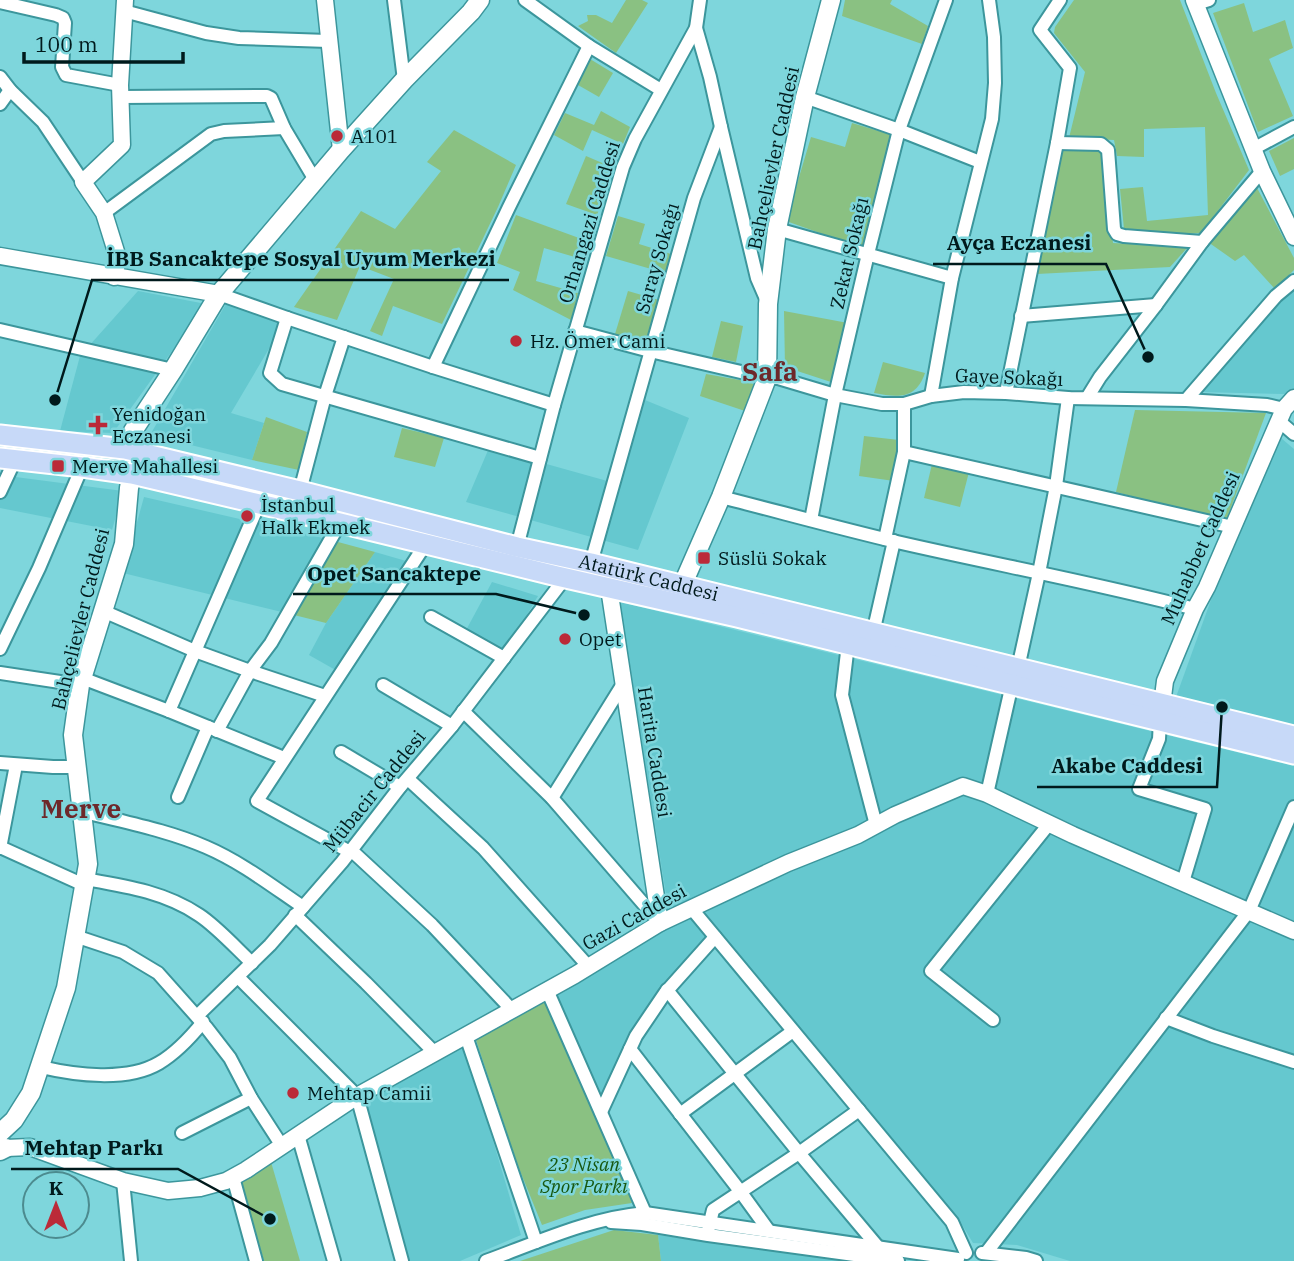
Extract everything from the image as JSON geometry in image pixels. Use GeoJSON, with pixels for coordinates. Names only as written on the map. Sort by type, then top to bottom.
{"type":"FeatureCollection","features":[{"type":"Feature","properties":{"kind":"main road","name":"Bahçelievler Caddesi"},"geometry":{"type":"LineString","coordinates":[[681,595],[767,378],[768,304],[776,229],[805,97],[831,0]]}},
{"type":"Feature","properties":{"kind":"main road"},"geometry":{"type":"LineString","coordinates":[[132,474],[127,466],[125,449],[133,431],[219,293],[341,149],[473,4]]}},
{"type":"Feature","properties":{"kind":"main road","name":"Atatürk Caddesi"},"geometry":{"type":"LineString","coordinates":[[0,435],[125,449],[517,547],[592,563],[681,595]]}},
{"type":"Feature","properties":{"kind":"main road","name":"Atatürk Caddesi"},"geometry":{"type":"LineString","coordinates":[[8,459],[132,474],[609,588],[681,595],[873,633],[1015,676],[1161,712],[1294,736]]}},
{"type":"Feature","properties":{"kind":"main road","name":"Bahçelievler Caddesi"},"geometry":{"type":"LineString","coordinates":[[1,1145],[31,1093],[66,988],[88,864],[73,735],[81,682],[124,544],[132,474]]}},
{"type":"Feature","properties":{"kind":"main road"},"geometry":{"type":"LineString","coordinates":[[681,595],[848,645],[1015,676]]}},
{"type":"Feature","properties":{"kind":"main road"},"geometry":{"type":"LineString","coordinates":[[1161,712],[1294,754]]}},
{"type":"Feature","properties":{"kind":"street"},"geometry":{"type":"LineString","coordinates":[[325,0],[341,149]]}},
{"type":"Feature","properties":{"kind":"street"},"geometry":{"type":"LineString","coordinates":[[394,0],[404,80]]}},
{"type":"Feature","properties":{"kind":"street"},"geometry":{"type":"LineString","coordinates":[[525,0],[589,46],[661,90]]}},
{"type":"Feature","properties":{"kind":"street","name":"Orhangazi Caddesi"},"geometry":{"type":"LineString","coordinates":[[517,547],[554,405],[623,167],[635,139],[696,28],[700,0]]}},
{"type":"Feature","properties":{"kind":"street","name":"Zekat Sokağı"},"geometry":{"type":"LineString","coordinates":[[811,520],[835,395],[899,130],[946,0]]}},
{"type":"Feature","properties":{"kind":"street"},"geometry":{"type":"LineString","coordinates":[[931,396],[952,278],[992,119],[996,83],[989,0]]}},
{"type":"Feature","properties":{"kind":"street"},"geometry":{"type":"LineString","coordinates":[[1006,393],[1070,68],[1040,30],[1060,0]]}},
{"type":"Feature","properties":{"kind":"street"},"geometry":{"type":"LineString","coordinates":[[1200,1],[1253,149],[1262,171],[1290,218],[1294,237]]}},
{"type":"Feature","properties":{"kind":"street"},"geometry":{"type":"LineString","coordinates":[[0,2],[63,18],[65,23],[62,67],[66,75],[121,91],[267,96],[315,180]]}},
{"type":"Feature","properties":{"kind":"street"},"geometry":{"type":"LineString","coordinates":[[83,182],[122,145],[121,91],[125,6],[206,33],[239,38],[328,41]]}},
{"type":"Feature","properties":{"kind":"street"},"geometry":{"type":"LineString","coordinates":[[696,28],[757,278],[768,304]]}},
{"type":"Feature","properties":{"kind":"street"},"geometry":{"type":"LineString","coordinates":[[433,367],[589,46]]}},
{"type":"Feature","properties":{"kind":"street"},"geometry":{"type":"LineString","coordinates":[[0,76],[10,90],[43,122],[104,213],[118,258],[114,276]]}},
{"type":"Feature","properties":{"kind":"street"},"geometry":{"type":"LineString","coordinates":[[0,104],[10,90]]}},
{"type":"Feature","properties":{"kind":"street"},"geometry":{"type":"LineString","coordinates":[[805,97],[980,162]]}},
{"type":"Feature","properties":{"kind":"street","name":"Saray Sokağı"},"geometry":{"type":"LineString","coordinates":[[592,563],[694,198],[720,127]]}},
{"type":"Feature","properties":{"kind":"street"},"geometry":{"type":"LineString","coordinates":[[1253,149],[1294,127]]}},
{"type":"Feature","properties":{"kind":"street"},"geometry":{"type":"LineString","coordinates":[[104,213],[211,134],[284,128]]}},
{"type":"Feature","properties":{"kind":"street"},"geometry":{"type":"LineString","coordinates":[[1057,143],[1101,144],[1108,150],[1114,229],[1118,234],[1202,242]]}},
{"type":"Feature","properties":{"kind":"street"},"geometry":{"type":"LineString","coordinates":[[1087,398],[1202,242],[1262,171]]}},
{"type":"Feature","properties":{"kind":"street"},"geometry":{"type":"LineString","coordinates":[[776,229],[952,278]]}},
{"type":"Feature","properties":{"kind":"street"},"geometry":{"type":"LineString","coordinates":[[0,256],[219,293],[433,367],[554,405]]}},
{"type":"Feature","properties":{"kind":"street"},"geometry":{"type":"LineString","coordinates":[[1186,400],[1276,296],[1294,281]]}},
{"type":"Feature","properties":{"kind":"street"},"geometry":{"type":"LineString","coordinates":[[1021,316],[1156,305]]}},
{"type":"Feature","properties":{"kind":"street"},"geometry":{"type":"LineString","coordinates":[[287,318],[270,373],[282,384],[540,458]]}},
{"type":"Feature","properties":{"kind":"street"},"geometry":{"type":"LineString","coordinates":[[0,330],[173,370]]}},
{"type":"Feature","properties":{"kind":"street","name":"Gaye Sokağı"},"geometry":{"type":"LineString","coordinates":[[576,331],[650,351],[767,378],[778,378],[835,395],[882,404],[904,404],[931,396],[964,392],[1068,398],[1186,400],[1267,405],[1285,409]]}},
{"type":"Feature","properties":{"kind":"street"},"geometry":{"type":"LineString","coordinates":[[300,491],[344,337]]}},
{"type":"Feature","properties":{"kind":"street"},"geometry":{"type":"LineString","coordinates":[[988,794],[1039,573],[1056,486],[1068,398]]}},
{"type":"Feature","properties":{"kind":"street"},"geometry":{"type":"LineString","coordinates":[[873,633],[904,452],[904,404]]}},
{"type":"Feature","properties":{"kind":"street"},"geometry":{"type":"LineString","coordinates":[[1285,409],[1294,434]]}},
{"type":"Feature","properties":{"kind":"street","name":"Muhabbet Caddesi"},"geometry":{"type":"LineString","coordinates":[[1161,712],[1165,681],[1285,409]]}},
{"type":"Feature","properties":{"kind":"street"},"geometry":{"type":"LineString","coordinates":[[904,452],[1233,527]]}},
{"type":"Feature","properties":{"kind":"street"},"geometry":{"type":"LineString","coordinates":[[0,492],[8,459]]}},
{"type":"Feature","properties":{"kind":"street"},"geometry":{"type":"LineString","coordinates":[[0,649],[39,568],[82,467]]}},
{"type":"Feature","properties":{"kind":"street"},"geometry":{"type":"LineString","coordinates":[[721,497],[889,540],[1119,589],[1195,609]]}},
{"type":"Feature","properties":{"kind":"street"},"geometry":{"type":"LineString","coordinates":[[169,710],[259,504]]}},
{"type":"Feature","properties":{"kind":"street"},"geometry":{"type":"LineString","coordinates":[[178,797],[212,729],[271,643],[340,523]]}},
{"type":"Feature","properties":{"kind":"street"},"geometry":{"type":"LineString","coordinates":[[425,545],[257,801],[350,851],[432,925],[512,1010]]}},
{"type":"Feature","properties":{"kind":"street","name":"Mübacir Caddesi"},"geometry":{"type":"LineString","coordinates":[[41,1067],[103,1075],[135,1073],[158,1064],[186,1043],[200,1019],[299,911],[452,726],[565,578]]}},
{"type":"Feature","properties":{"kind":"street","name":"Harita Caddesi"},"geometry":{"type":"LineString","coordinates":[[609,588],[660,923]]}},
{"type":"Feature","properties":{"kind":"street"},"geometry":{"type":"LineString","coordinates":[[103,611],[195,651],[325,696]]}},
{"type":"Feature","properties":{"kind":"street"},"geometry":{"type":"LineString","coordinates":[[431,617],[504,658]]}},
{"type":"Feature","properties":{"kind":"street"},"geometry":{"type":"LineString","coordinates":[[848,645],[842,695],[876,825]]}},
{"type":"Feature","properties":{"kind":"street"},"geometry":{"type":"LineString","coordinates":[[0,673],[81,682],[169,710],[284,758]]}},
{"type":"Feature","properties":{"kind":"street"},"geometry":{"type":"LineString","coordinates":[[552,798],[623,684]]}},
{"type":"Feature","properties":{"kind":"street"},"geometry":{"type":"LineString","coordinates":[[383,685],[452,726]]}},
{"type":"Feature","properties":{"kind":"street"},"geometry":{"type":"LineString","coordinates":[[463,711],[552,798],[660,923]]}},
{"type":"Feature","properties":{"kind":"street"},"geometry":{"type":"LineString","coordinates":[[1161,712],[1159,739],[1139,789],[1205,809],[1183,882]]}},
{"type":"Feature","properties":{"kind":"street"},"geometry":{"type":"LineString","coordinates":[[341,752],[404,783],[483,848],[588,966]]}},
{"type":"Feature","properties":{"kind":"street"},"geometry":{"type":"LineString","coordinates":[[0,763],[76,767]]}},
{"type":"Feature","properties":{"kind":"street"},"geometry":{"type":"LineString","coordinates":[[16,765],[0,847],[85,882],[119,885],[167,897],[201,916],[252,962]]}},
{"type":"Feature","properties":{"kind":"street","name":"Gazi Caddesi"},"geometry":{"type":"LineString","coordinates":[[1,1145],[30,1147],[123,1181],[168,1191],[200,1188],[226,1181],[357,1096],[512,1010],[660,923],[963,786],[988,794],[1049,824],[1294,932]]}},
{"type":"Feature","properties":{"kind":"street"},"geometry":{"type":"LineString","coordinates":[[986,1253],[1249,911],[1294,807]]}},
{"type":"Feature","properties":{"kind":"street"},"geometry":{"type":"LineString","coordinates":[[81,811],[147,828],[207,848],[246,869],[299,911],[435,1053]]}},
{"type":"Feature","properties":{"kind":"street"},"geometry":{"type":"LineString","coordinates":[[993,1020],[931,971],[1049,824]]}},
{"type":"Feature","properties":{"kind":"street"},"geometry":{"type":"LineString","coordinates":[[692,909],[952,1222],[960,1258]]}},
{"type":"Feature","properties":{"kind":"street"},"geometry":{"type":"LineString","coordinates":[[75,936],[123,952],[158,973],[200,1019],[230,1058],[251,1098],[282,1146]]}},
{"type":"Feature","properties":{"kind":"street"},"geometry":{"type":"LineString","coordinates":[[601,1112],[636,1035],[667,990],[715,937]]}},
{"type":"Feature","properties":{"kind":"street"},"geometry":{"type":"LineString","coordinates":[[238,976],[357,1096],[402,1261]]}},
{"type":"Feature","properties":{"kind":"street"},"geometry":{"type":"LineString","coordinates":[[547,990],[645,1213]]}},
{"type":"Feature","properties":{"kind":"street"},"geometry":{"type":"LineString","coordinates":[[667,990],[878,1247]]}},
{"type":"Feature","properties":{"kind":"street"},"geometry":{"type":"LineString","coordinates":[[1166,1018],[1294,1062]]}},
{"type":"Feature","properties":{"kind":"street"},"geometry":{"type":"LineString","coordinates":[[680,1114],[793,1031]]}},
{"type":"Feature","properties":{"kind":"street"},"geometry":{"type":"LineString","coordinates":[[466,1036],[536,1242]]}},
{"type":"Feature","properties":{"kind":"street"},"geometry":{"type":"LineString","coordinates":[[630,1049],[769,1231]]}},
{"type":"Feature","properties":{"kind":"street"},"geometry":{"type":"LineString","coordinates":[[182,1133],[251,1098]]}},
{"type":"Feature","properties":{"kind":"street"},"geometry":{"type":"LineString","coordinates":[[709,1229],[713,1210],[859,1110]]}},
{"type":"Feature","properties":{"kind":"street"},"geometry":{"type":"LineString","coordinates":[[298,1135],[334,1261]]}},
{"type":"Feature","properties":{"kind":"street"},"geometry":{"type":"LineString","coordinates":[[233,1177],[256,1261]]}},
{"type":"Feature","properties":{"kind":"street"},"geometry":{"type":"LineString","coordinates":[[123,1181],[131,1261]]}},
{"type":"Feature","properties":{"kind":"street"},"geometry":{"type":"LineString","coordinates":[[486,1261],[618,1215],[645,1213],[709,1229],[898,1261]]}},
{"type":"Feature","properties":{"kind":"street"},"geometry":{"type":"LineString","coordinates":[[600,1221],[769,1231],[960,1258],[986,1253],[1036,1261]]}},
{"type":"Feature","properties":{"kind":"shaded area"},"geometry":{"type":"Polygon","coordinates":[[[1294,289],[1294,389],[1285,394],[1199,392],[1280,298],[1294,289]]]}},
{"type":"Feature","properties":{"kind":"shaded area"},"geometry":{"type":"Polygon","coordinates":[[[138,291],[206,304],[113,433],[60,431],[80,356],[138,291]]]}},
{"type":"Feature","properties":{"kind":"shaded area"},"geometry":{"type":"Polygon","coordinates":[[[226,304],[286,320],[231,413],[264,423],[252,460],[150,435],[226,304]]]}},
{"type":"Feature","properties":{"kind":"shaded area"},"geometry":{"type":"Polygon","coordinates":[[[640,398],[689,418],[638,550],[466,502],[489,448],[618,484],[640,398]]]}},
{"type":"Feature","properties":{"kind":"shaded area"},"geometry":{"type":"Polygon","coordinates":[[[1275,433],[1294,449],[1294,725],[1176,697],[1234,536],[1275,433]]]}},
{"type":"Feature","properties":{"kind":"shaded area"},"geometry":{"type":"Polygon","coordinates":[[[0,475],[123,491],[112,530],[0,508],[0,475]]]}},
{"type":"Feature","properties":{"kind":"shaded area"},"geometry":{"type":"Polygon","coordinates":[[[144,497],[327,539],[290,614],[123,573],[144,497]]]}},
{"type":"Feature","properties":{"kind":"shaded area"},"geometry":{"type":"Polygon","coordinates":[[[375,552],[413,563],[339,672],[309,655],[326,623],[375,552]]]}},
{"type":"Feature","properties":{"kind":"shaded area"},"geometry":{"type":"Polygon","coordinates":[[[492,582],[538,596],[504,654],[465,632],[492,582]]]}},
{"type":"Feature","properties":{"kind":"shaded area"},"geometry":{"type":"Polygon","coordinates":[[[620,602],[1294,766],[1294,1261],[1070,1261],[1017,1245],[973,1243],[961,1223],[718,930],[708,938],[602,1096],[555,992],[671,927],[620,602]]]}},
{"type":"Feature","properties":{"kind":"shaded area"},"geometry":{"type":"Polygon","coordinates":[[[465,1046],[521,1235],[460,1261],[406,1261],[361,1104],[465,1046]]]}},
{"type":"Feature","properties":{"kind":"shaded area"},"geometry":{"type":"Polygon","coordinates":[[[658,1235],[780,1252],[845,1261],[661,1261],[658,1235]]]}},
{"type":"Feature","properties":{"kind":"green space"},"geometry":{"type":"Polygon","coordinates":[[[626,0],[642,0],[648,3],[616,53],[578,26],[588,21],[587,15],[596,15],[612,23],[626,0]]]}},
{"type":"Feature","properties":{"kind":"green space"},"geometry":{"type":"Polygon","coordinates":[[[845,0],[892,0],[890,4],[928,26],[922,44],[842,16],[845,0]]]}},
{"type":"Feature","properties":{"kind":"green space"},"geometry":{"type":"Polygon","coordinates":[[[1074,0],[1180,0],[1249,170],[1201,233],[1124,229],[1120,189],[1143,187],[1147,221],[1208,215],[1205,127],[1144,129],[1144,157],[1117,156],[1114,140],[1069,138],[1085,72],[1054,33],[1055,27],[1074,0]]]}},
{"type":"Feature","properties":{"kind":"green space"},"geometry":{"type":"Polygon","coordinates":[[[1244,3],[1253,32],[1285,20],[1293,48],[1269,59],[1293,116],[1258,132],[1213,13],[1244,3]]]}},
{"type":"Feature","properties":{"kind":"green space"},"geometry":{"type":"Polygon","coordinates":[[[590,59],[613,73],[599,97],[578,85],[590,59]]]}},
{"type":"Feature","properties":{"kind":"green space"},"geometry":{"type":"Polygon","coordinates":[[[601,111],[630,127],[623,144],[592,130],[583,151],[554,135],[565,113],[594,125],[601,111]]]}},
{"type":"Feature","properties":{"kind":"green space"},"geometry":{"type":"Polygon","coordinates":[[[852,123],[892,135],[865,249],[786,221],[811,137],[845,147],[852,123]]]}},
{"type":"Feature","properties":{"kind":"green space"},"geometry":{"type":"Polygon","coordinates":[[[454,130],[516,165],[442,324],[393,306],[382,336],[370,331],[394,279],[360,266],[337,320],[294,307],[361,211],[395,229],[441,171],[427,162],[454,130]]]}},
{"type":"Feature","properties":{"kind":"green space"},"geometry":{"type":"Polygon","coordinates":[[[1294,138],[1294,169],[1280,176],[1269,151],[1294,138]]]}},
{"type":"Feature","properties":{"kind":"green space"},"geometry":{"type":"Polygon","coordinates":[[[1061,150],[1103,151],[1113,243],[1188,247],[1170,267],[1037,274],[1061,150]]]}},
{"type":"Feature","properties":{"kind":"green space"},"geometry":{"type":"Polygon","coordinates":[[[586,156],[614,168],[597,215],[566,204],[586,156]]]}},
{"type":"Feature","properties":{"kind":"green space"},"geometry":{"type":"Polygon","coordinates":[[[1256,186],[1294,258],[1294,270],[1275,289],[1244,255],[1235,261],[1208,242],[1256,186]]]}},
{"type":"Feature","properties":{"kind":"green space"},"geometry":{"type":"Polygon","coordinates":[[[516,215],[590,242],[585,260],[544,248],[536,281],[578,293],[571,320],[513,290],[520,272],[497,263],[516,215]]]}},
{"type":"Feature","properties":{"kind":"green space"},"geometry":{"type":"Polygon","coordinates":[[[618,216],[645,224],[639,244],[671,254],[665,273],[606,256],[618,216]]]}},
{"type":"Feature","properties":{"kind":"green space"},"geometry":{"type":"Polygon","coordinates":[[[628,291],[659,300],[646,342],[615,334],[628,291]]]}},
{"type":"Feature","properties":{"kind":"green space"},"geometry":{"type":"Polygon","coordinates":[[[784,311],[848,323],[834,383],[785,367],[784,311]]]}},
{"type":"Feature","properties":{"kind":"green space"},"geometry":{"type":"Polygon","coordinates":[[[721,321],[743,326],[736,362],[712,357],[721,321]]]}},
{"type":"Feature","properties":{"kind":"green space"},"geometry":{"type":"Polygon","coordinates":[[[883,362],[925,373],[917,388],[905,395],[874,393],[883,362]]]}},
{"type":"Feature","properties":{"kind":"green space"},"geometry":{"type":"Polygon","coordinates":[[[706,374],[751,382],[754,385],[745,411],[700,396],[706,374]]]}},
{"type":"Feature","properties":{"kind":"green space"},"geometry":{"type":"Polygon","coordinates":[[[1135,410],[1266,413],[1226,521],[1116,492],[1135,410]]]}},
{"type":"Feature","properties":{"kind":"green space"},"geometry":{"type":"Polygon","coordinates":[[[266,417],[307,432],[299,470],[252,460],[266,417]]]}},
{"type":"Feature","properties":{"kind":"green space"},"geometry":{"type":"Polygon","coordinates":[[[402,428],[444,438],[435,467],[394,457],[402,428]]]}},
{"type":"Feature","properties":{"kind":"green space"},"geometry":{"type":"Polygon","coordinates":[[[864,436],[899,440],[899,461],[894,481],[859,476],[864,436]]]}},
{"type":"Feature","properties":{"kind":"green space"},"geometry":{"type":"Polygon","coordinates":[[[932,464],[969,472],[960,507],[924,498],[932,464]]]}},
{"type":"Feature","properties":{"kind":"green space"},"geometry":{"type":"Polygon","coordinates":[[[327,539],[375,552],[326,623],[290,614],[327,539]]]}},
{"type":"Feature","properties":{"kind":"green space","name":"23 Nisan Spor Parkı"},"geometry":{"type":"Polygon","coordinates":[[[547,997],[604,1129],[632,1203],[585,1210],[542,1225],[518,1166],[476,1040],[547,997]]]}},
{"type":"Feature","properties":{"kind":"green space"},"geometry":{"type":"Polygon","coordinates":[[[271,1162],[300,1261],[264,1261],[240,1178],[271,1162]]]}},
{"type":"Feature","properties":{"kind":"green space"},"geometry":{"type":"Polygon","coordinates":[[[614,1230],[658,1235],[661,1261],[520,1261],[614,1230]]]}},
{"type":"Feature","properties":{"kind":"place","name":"A101"},"geometry":{"type":"Point","coordinates":[337,136]}},
{"type":"Feature","properties":{"kind":"place","name":"Hz. Ömer Cami"},"geometry":{"type":"Point","coordinates":[516,341]}},
{"type":"Feature","properties":{"kind":"place","name":"Ayça Eczanesi"},"geometry":{"type":"Point","coordinates":[1148,357]}},
{"type":"Feature","properties":{"kind":"place","name":"İBB Sancaktepe Sosyal Uyum Merkezi"},"geometry":{"type":"Point","coordinates":[55,400]}},
{"type":"Feature","properties":{"kind":"place","name":"Yenidoğan Eczanesi"},"geometry":{"type":"Point","coordinates":[98,425]}},
{"type":"Feature","properties":{"kind":"place","name":"Merve Mahallesi"},"geometry":{"type":"Point","coordinates":[58,466]}},
{"type":"Feature","properties":{"kind":"place","name":"İstanbul Halk Ekmek"},"geometry":{"type":"Point","coordinates":[247,516]}},
{"type":"Feature","properties":{"kind":"place","name":"Süslü Sokak"},"geometry":{"type":"Point","coordinates":[704,558]}},
{"type":"Feature","properties":{"kind":"place","name":"Opet Sancaktepe"},"geometry":{"type":"Point","coordinates":[584,615]}},
{"type":"Feature","properties":{"kind":"place","name":"Opet"},"geometry":{"type":"Point","coordinates":[565,639]}},
{"type":"Feature","properties":{"kind":"place","name":"Akabe Caddesi"},"geometry":{"type":"Point","coordinates":[1222,707]}},
{"type":"Feature","properties":{"kind":"place","name":"Mehtap Camii"},"geometry":{"type":"Point","coordinates":[293,1093]}},
{"type":"Feature","properties":{"kind":"place","name":"Mehtap Parkı"},"geometry":{"type":"Point","coordinates":[270,1219]}},
{"type":"Feature","properties":{"kind":"district","name":"Safa"},"geometry":{"type":"Point","coordinates":[770,372]}},
{"type":"Feature","properties":{"kind":"district","name":"Merve"},"geometry":{"type":"Point","coordinates":[81,809]}}]}
